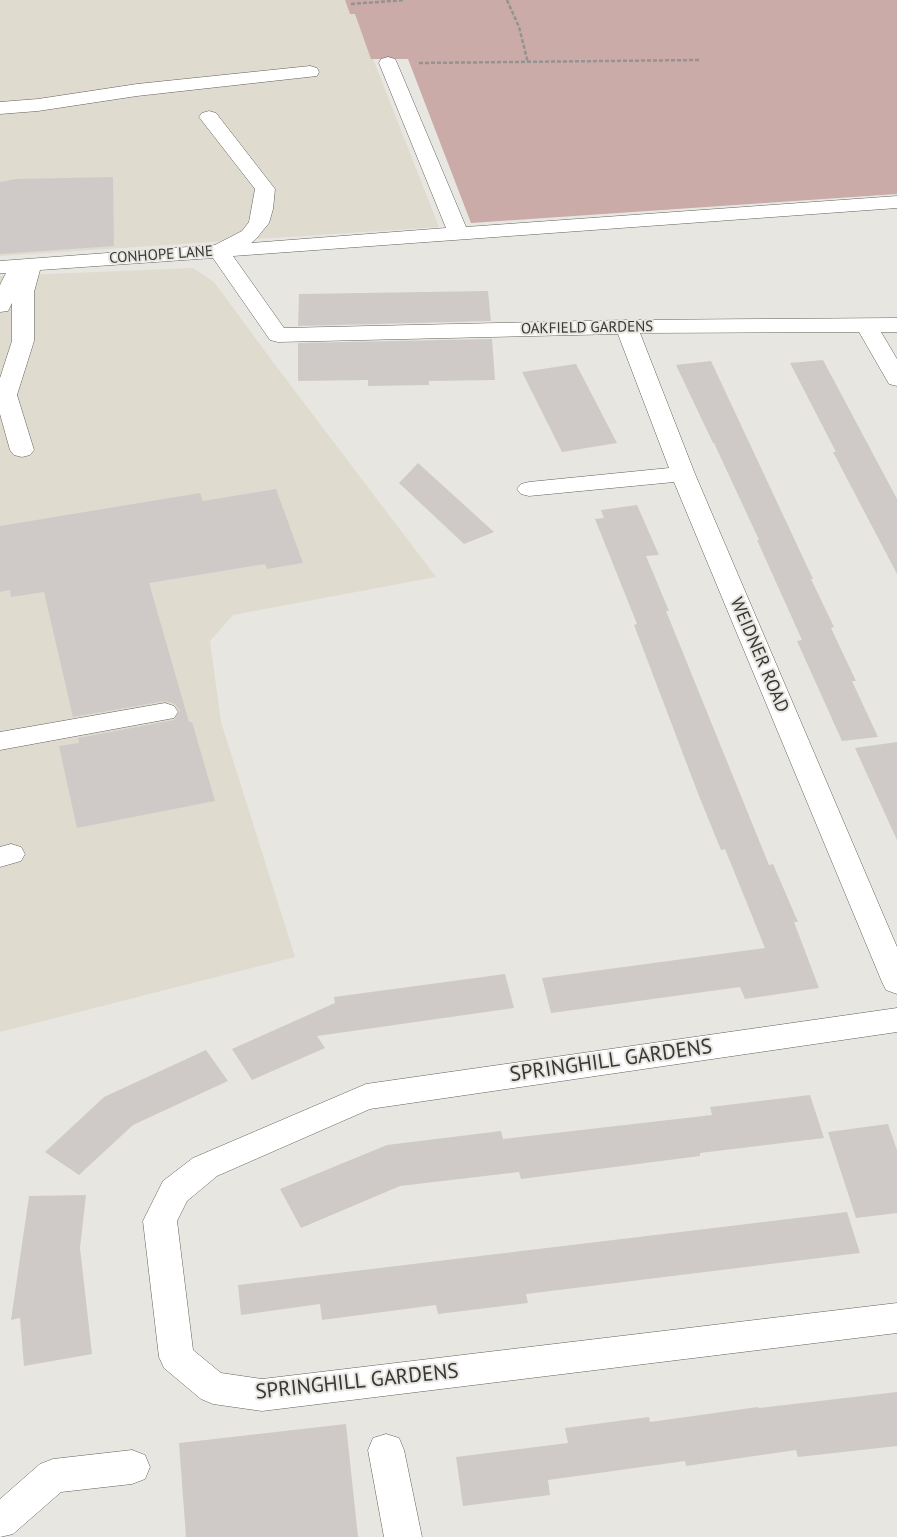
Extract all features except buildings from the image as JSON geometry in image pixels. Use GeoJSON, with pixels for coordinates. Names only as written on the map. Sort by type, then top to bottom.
{"type":"FeatureCollection","features":[{"type":"Feature","properties":{"kind":"street"},"geometry":{"type":"LineString","coordinates":[[388,63],[458,232]]}},
{"type":"Feature","properties":{"kind":"street"},"geometry":{"type":"LineString","coordinates":[[0,108],[38,105],[137,90],[310,72]]}},
{"type":"Feature","properties":{"kind":"street"},"geometry":{"type":"LineString","coordinates":[[209,116],[266,189],[259,223],[249,235],[220,251]]}},
{"type":"Feature","properties":{"kind":"street"},"geometry":{"type":"LineString","coordinates":[[220,251],[458,232],[897,202]]}},
{"type":"Feature","properties":{"kind":"street","name":"CONHOPE LANE"},"geometry":{"type":"LineString","coordinates":[[17,266],[220,251],[226,263],[278,334]]}},
{"type":"Feature","properties":{"kind":"street"},"geometry":{"type":"LineString","coordinates":[[0,306],[17,266]]}},
{"type":"Feature","properties":{"kind":"street"},"geometry":{"type":"LineString","coordinates":[[17,266],[23,292],[23,341],[6,395],[22,450]]}},
{"type":"Feature","properties":{"kind":"street","name":"OAKFIELD GARDENS"},"geometry":{"type":"LineString","coordinates":[[278,334],[626,327],[897,325]]}},
{"type":"Feature","properties":{"kind":"street"},"geometry":{"type":"LineString","coordinates":[[867,326],[897,379]]}},
{"type":"Feature","properties":{"kind":"street","name":"WEIDNER ROAD"},"geometry":{"type":"LineString","coordinates":[[626,327],[683,474],[897,982]]}},
{"type":"Feature","properties":{"kind":"street"},"geometry":{"type":"LineString","coordinates":[[529,489],[683,474]]}},
{"type":"Feature","properties":{"kind":"street"},"geometry":{"type":"LineString","coordinates":[[0,741],[165,712]]}},
{"type":"Feature","properties":{"kind":"street","name":"SPRINGHILL GARDENS"},"geometry":{"type":"LineString","coordinates":[[897,1020],[366,1097],[206,1167],[175,1191],[160,1221],[176,1357],[213,1388],[262,1396],[897,1318]]}},
{"type":"Feature","properties":{"kind":"street"},"geometry":{"type":"LineString","coordinates":[[386,1450],[403,1537]]}},
{"type":"Feature","properties":{"kind":"street"},"geometry":{"type":"LineString","coordinates":[[0,1522],[53,1476],[132,1467]]}},
{"type":"Feature","properties":{"kind":"path"},"geometry":{"type":"LineString","coordinates":[[351,4],[405,0]]}},
{"type":"Feature","properties":{"kind":"path"},"geometry":{"type":"LineString","coordinates":[[507,0],[519,27],[528,63]]}},
{"type":"Feature","properties":{"kind":"path"},"geometry":{"type":"LineString","coordinates":[[388,63],[699,60]]}},
{"type":"Feature","properties":{"kind":"shaded area"},"geometry":{"type":"Polygon","coordinates":[[[0,0],[345,0],[350,14],[355,13],[439,227],[0,256],[0,0]]]}},
{"type":"Feature","properties":{"kind":"shaded area"},"geometry":{"type":"Polygon","coordinates":[[[345,0],[897,0],[897,194],[471,223],[408,59],[371,59],[355,14],[350,14],[345,0]]]}},
{"type":"Feature","properties":{"kind":"shaded area"},"geometry":{"type":"Polygon","coordinates":[[[193,268],[214,282],[436,577],[233,615],[210,641],[221,722],[295,957],[0,1032],[0,276],[193,268]]]}}]}
